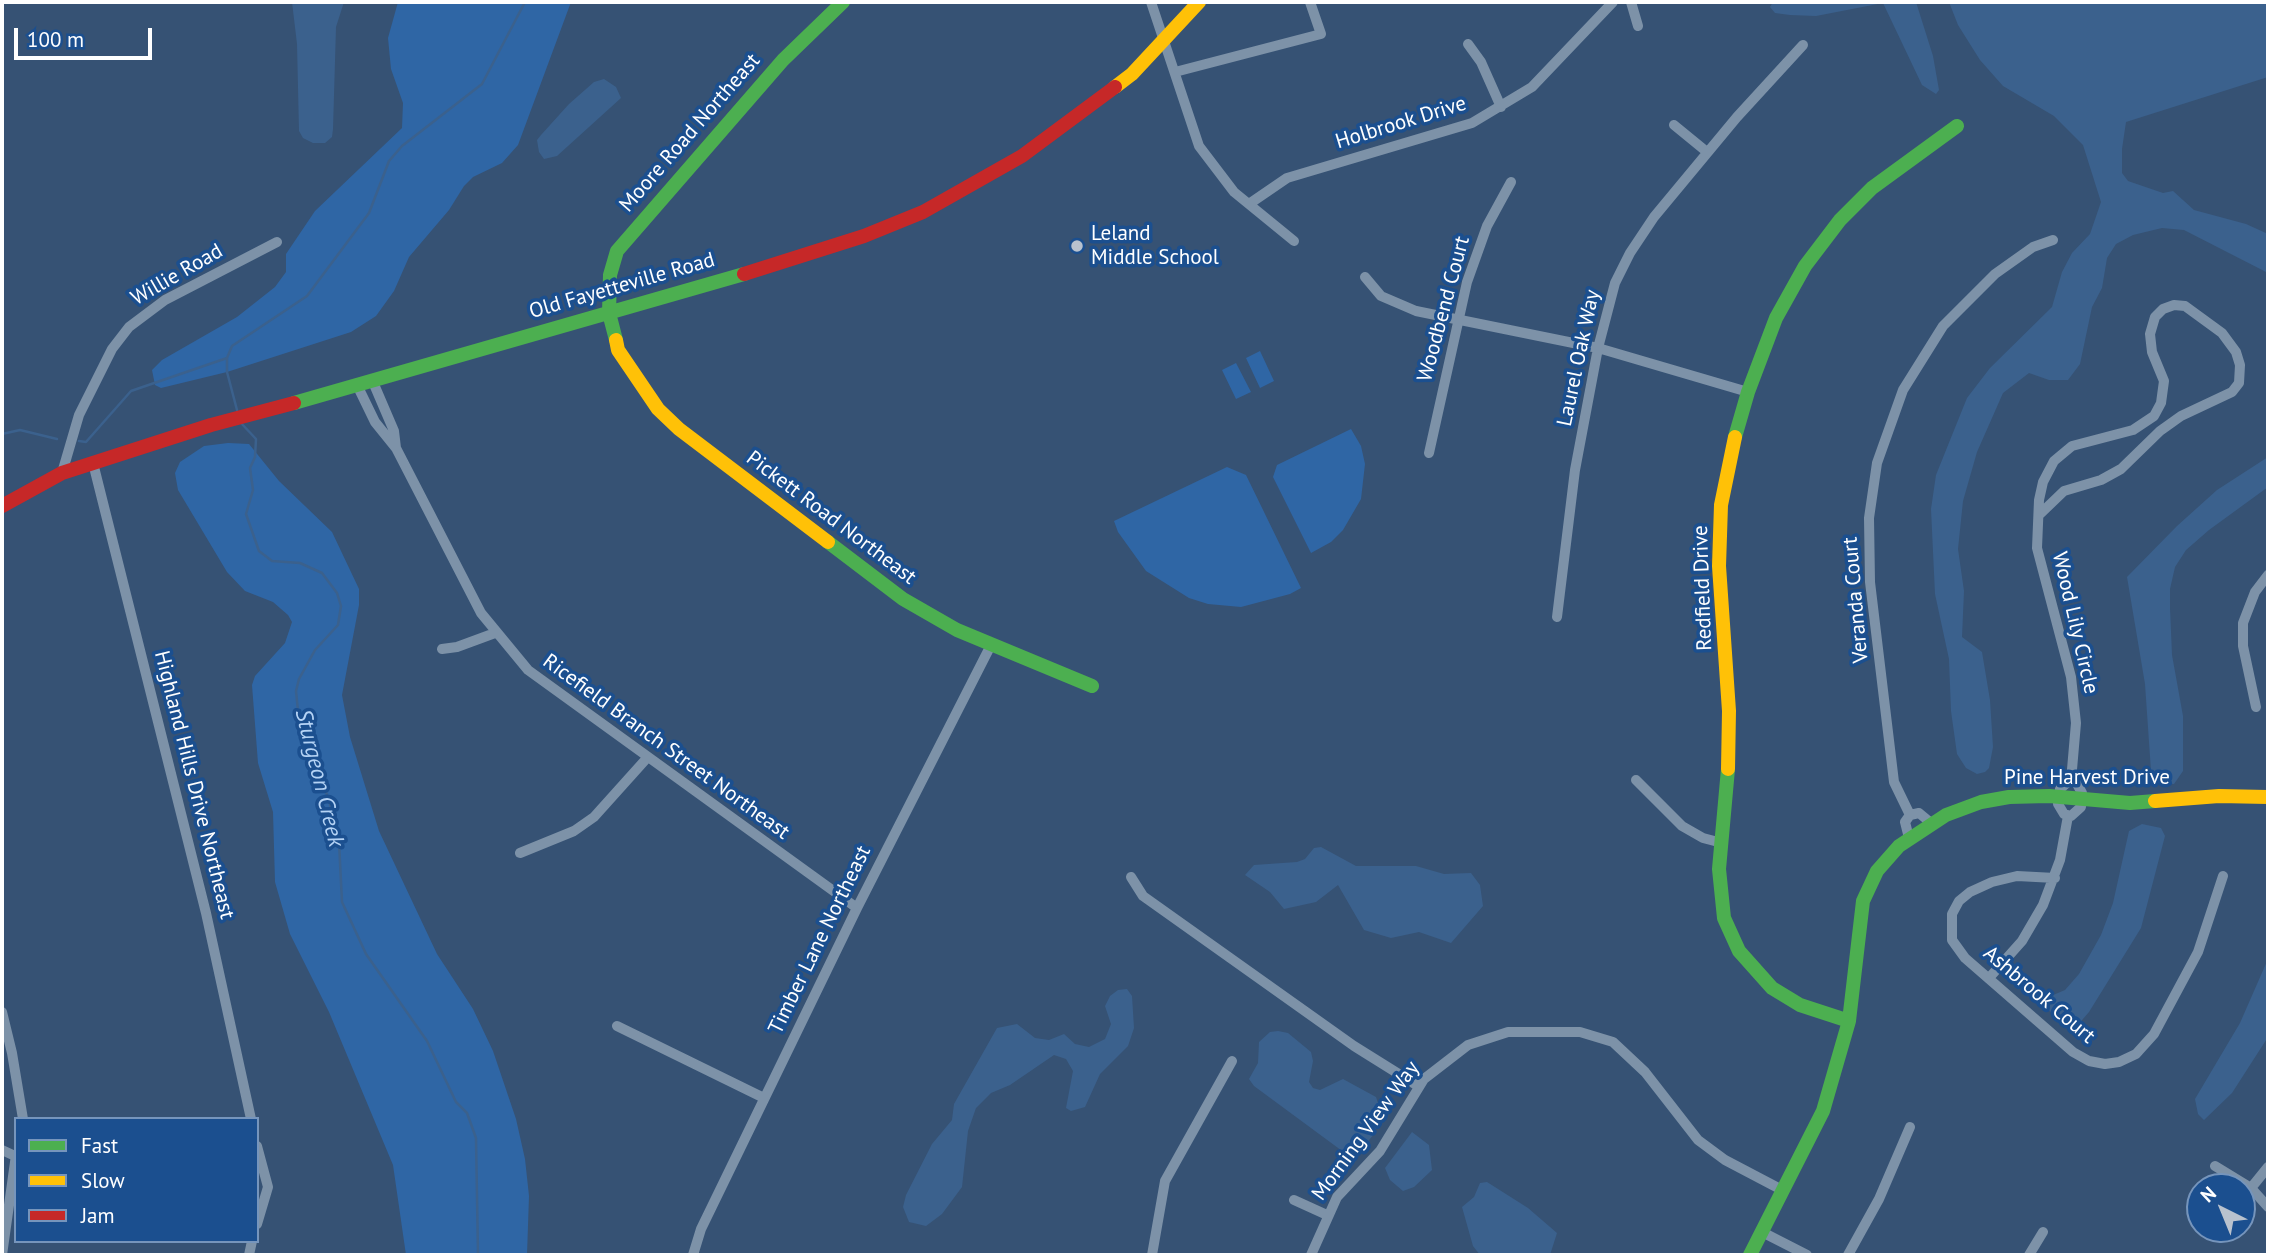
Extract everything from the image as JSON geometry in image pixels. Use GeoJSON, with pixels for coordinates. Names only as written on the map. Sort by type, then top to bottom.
{"type":"FeatureCollection","features":[{"type":"Feature","properties":{"kind":"street","name":"Moore Road Northeast"},"geometry":{"type":"LineString","coordinates":[[609,313],[612,264],[629,235],[783,60],[843,2]]}},
{"type":"Feature","properties":{"kind":"street"},"geometry":{"type":"LineString","coordinates":[[1151,2],[1199,146],[1210,165],[1249,204],[1294,241]]}},
{"type":"Feature","properties":{"kind":"street","name":"Old Fayetteville Road"},"geometry":{"type":"LineString","coordinates":[[2,506],[62,472],[211,425],[358,387],[839,244],[923,212],[968,189],[1061,130],[1122,82],[1199,2]]}},
{"type":"Feature","properties":{"kind":"street"},"geometry":{"type":"LineString","coordinates":[[1175,72],[1321,34],[1310,2]]}},
{"type":"Feature","properties":{"kind":"street","name":"Holbrook Drive"},"geometry":{"type":"LineString","coordinates":[[1249,204],[1287,178],[1448,133],[1501,107],[1532,87],[1613,2]]}},
{"type":"Feature","properties":{"kind":"street"},"geometry":{"type":"LineString","coordinates":[[1631,2],[1638,26]]}},
{"type":"Feature","properties":{"kind":"street"},"geometry":{"type":"LineString","coordinates":[[1468,44],[1481,62],[1501,107]]}},
{"type":"Feature","properties":{"kind":"street","name":"Laurel Oak Way"},"geometry":{"type":"LineString","coordinates":[[1557,617],[1568,507],[1598,348],[1615,283],[1630,253],[1654,217],[1707,152],[1803,45]]}},
{"type":"Feature","properties":{"kind":"street"},"geometry":{"type":"LineString","coordinates":[[1674,125],[1707,152]]}},
{"type":"Feature","properties":{"kind":"street","name":"Redfield Drive"},"geometry":{"type":"LineString","coordinates":[[1849,1021],[1789,999],[1772,988],[1747,962],[1727,928],[1721,905],[1729,711],[1720,586],[1720,525],[1729,460],[1748,392],[1785,300],[1827,236],[1889,173],[1957,127]]}},
{"type":"Feature","properties":{"kind":"street","name":"Woodbend Court"},"geometry":{"type":"LineString","coordinates":[[1429,453],[1457,320],[1480,243],[1511,182]]}},
{"type":"Feature","properties":{"kind":"street","name":"Veranda Court"},"geometry":{"type":"LineString","coordinates":[[1909,838],[1905,827],[1910,814],[1894,782],[1870,582],[1869,518],[1877,463],[1903,390],[1943,326],[1995,274],[2033,247],[2053,240]]}},
{"type":"Feature","properties":{"kind":"street","name":"Willie Road"},"geometry":{"type":"LineString","coordinates":[[62,472],[79,415],[111,349],[129,327],[165,300],[277,242]]}},
{"type":"Feature","properties":{"kind":"street"},"geometry":{"type":"LineString","coordinates":[[1364,277],[1375,291],[1390,301],[1430,315],[1598,348],[1748,392]]}},
{"type":"Feature","properties":{"kind":"street","name":"Wood Lily Circle"},"geometry":{"type":"LineString","coordinates":[[2039,515],[2064,491],[2101,480],[2121,469],[2160,431],[2181,416],[2232,393],[2239,383],[2240,365],[2236,352],[2222,333],[2185,306],[2168,306],[2159,313],[2153,321],[2150,341],[2164,381],[2158,410],[2138,428],[2085,440],[2059,455],[2043,482],[2039,515],[2039,559],[2064,643],[2073,690],[2076,723],[2071,781]]}},
{"type":"Feature","properties":{"kind":"street","name":"Pickett Road Northeast"},"geometry":{"type":"LineString","coordinates":[[609,313],[611,333],[622,359],[658,410],[679,429],[903,599],[935,619],[991,645],[1092,685]]}},
{"type":"Feature","properties":{"kind":"street","name":"Ricefield Branch Street Northeast"},"geometry":{"type":"LineString","coordinates":[[373,382],[394,432],[396,448]]}},
{"type":"Feature","properties":{"kind":"street","name":"Ricefield Branch Street Northeast"},"geometry":{"type":"LineString","coordinates":[[358,387],[375,422],[396,448],[464,581],[495,632],[528,670],[545,685],[857,908]]}},
{"type":"Feature","properties":{"kind":"street","name":"Highland Hills Drive Northeast"},"geometry":{"type":"LineString","coordinates":[[93,463],[206,913],[251,1117]]}},
{"type":"Feature","properties":{"kind":"street"},"geometry":{"type":"LineString","coordinates":[[2256,707],[2242,646],[2243,623],[2255,592],[2268,575]]}},
{"type":"Feature","properties":{"kind":"street"},"geometry":{"type":"LineString","coordinates":[[442,649],[457,648],[495,632]]}},
{"type":"Feature","properties":{"kind":"street","name":"Timber Lane Northeast"},"geometry":{"type":"LineString","coordinates":[[693,1255],[701,1229],[764,1098],[991,645]]}},
{"type":"Feature","properties":{"kind":"street"},"geometry":{"type":"LineString","coordinates":[[520,853],[574,831],[594,817],[648,758]]}},
{"type":"Feature","properties":{"kind":"street"},"geometry":{"type":"LineString","coordinates":[[1636,780],[1682,826],[1703,838],[1722,843]]}},
{"type":"Feature","properties":{"kind":"street"},"geometry":{"type":"LineString","coordinates":[[1989,978],[2029,930],[2055,878],[2068,816],[2079,810],[2082,799],[2080,787],[2071,781],[2061,786],[2058,797],[2059,808],[2068,816]]}},
{"type":"Feature","properties":{"kind":"street","name":"Pine Harvest Drive"},"geometry":{"type":"LineString","coordinates":[[1750,1255],[1823,1111],[1849,1021],[1863,901],[1883,862],[1909,838],[1957,810],[1995,799],[2034,795],[2142,803],[2211,796],[2268,797]]}},
{"type":"Feature","properties":{"kind":"street"},"geometry":{"type":"LineString","coordinates":[[1910,814],[1919,813],[1931,823]]}},
{"type":"Feature","properties":{"kind":"street","name":"Ashbrook Court"},"geometry":{"type":"LineString","coordinates":[[2055,878],[2028,875],[1992,882],[1963,897],[1955,907],[1950,928],[1955,947],[2081,1057],[2105,1064],[2128,1059],[2149,1041],[2182,986],[2204,937],[2223,876]]}},
{"type":"Feature","properties":{"kind":"street"},"geometry":{"type":"LineString","coordinates":[[1130,877],[1143,896],[1345,1040],[1418,1086]]}},
{"type":"Feature","properties":{"kind":"street"},"geometry":{"type":"LineString","coordinates":[[2,1012],[23,1117]]}},
{"type":"Feature","properties":{"kind":"street"},"geometry":{"type":"LineString","coordinates":[[617,1026],[764,1098]]}},
{"type":"Feature","properties":{"kind":"street","name":"Morning View Way"},"geometry":{"type":"LineString","coordinates":[[1311,1255],[1327,1215],[1343,1189],[1380,1151],[1418,1086],[1457,1051],[1495,1035],[1532,1030],[1598,1035],[1620,1047],[1636,1063],[1682,1123],[1705,1146],[1784,1191]]}},
{"type":"Feature","properties":{"kind":"street"},"geometry":{"type":"LineString","coordinates":[[1152,1255],[1165,1181],[1232,1061]]}},
{"type":"Feature","properties":{"kind":"street"},"geometry":{"type":"LineString","coordinates":[[1848,1255],[1879,1199],[1910,1126]]}},
{"type":"Feature","properties":{"kind":"street"},"geometry":{"type":"LineString","coordinates":[[259,1153],[268,1187],[259,1217]]}},
{"type":"Feature","properties":{"kind":"street"},"geometry":{"type":"LineString","coordinates":[[2215,1166],[2226,1173]]}},
{"type":"Feature","properties":{"kind":"street"},"geometry":{"type":"LineString","coordinates":[[2256,1182],[2268,1167]]}},
{"type":"Feature","properties":{"kind":"street"},"geometry":{"type":"LineString","coordinates":[[2,1255],[14,1169]]}},
{"type":"Feature","properties":{"kind":"street"},"geometry":{"type":"LineString","coordinates":[[2256,1194],[2268,1208]]}},
{"type":"Feature","properties":{"kind":"street"},"geometry":{"type":"LineString","coordinates":[[1294,1200],[1327,1215]]}},
{"type":"Feature","properties":{"kind":"street"},"geometry":{"type":"LineString","coordinates":[[1762,1232],[1807,1255]]}},
{"type":"Feature","properties":{"kind":"street"},"geometry":{"type":"LineString","coordinates":[[2029,1255],[2043,1232]]}},
{"type":"Feature","properties":{"kind":"shaded area"},"geometry":{"type":"Polygon","coordinates":[[[292,2],[344,2],[336,27],[332,137],[325,143],[313,143],[303,138],[299,131],[297,44],[292,2]]]}},
{"type":"Feature","properties":{"kind":"shaded area"},"geometry":{"type":"Polygon","coordinates":[[[398,2],[571,2],[518,145],[502,163],[473,177],[464,186],[449,210],[409,257],[394,291],[376,316],[351,332],[227,372],[161,388],[155,385],[152,370],[162,360],[237,317],[275,287],[286,272],[286,254],[315,211],[402,128],[403,103],[391,69],[388,38],[398,2]]]}},
{"type":"Feature","properties":{"kind":"shaded area"},"geometry":{"type":"Polygon","coordinates":[[[1773,2],[1916,2],[1933,56],[1939,90],[1936,94],[1922,85],[1883,3],[1816,16],[1775,13],[1770,7],[1773,2]]]}},
{"type":"Feature","properties":{"kind":"shaded area"},"geometry":{"type":"Polygon","coordinates":[[[1949,2],[2268,2],[2268,77],[2126,122],[2122,173],[2128,181],[2163,193],[2173,191],[2194,210],[2246,224],[2268,234],[2268,273],[2184,230],[2162,228],[2133,235],[2116,244],[2107,258],[2102,288],[2092,307],[2080,364],[2068,380],[2049,380],[2029,373],[2003,393],[1977,452],[1963,501],[1958,549],[1964,591],[1962,637],[1982,652],[1990,700],[1993,747],[1989,768],[1977,774],[1966,768],[1957,754],[1951,711],[1949,659],[1935,594],[1931,509],[1936,475],[1967,398],[1990,368],[2052,307],[2062,272],[2072,253],[2090,234],[2101,202],[2083,145],[2054,116],[2003,86],[1980,60],[1958,25],[1949,2]]]}},
{"type":"Feature","properties":{"kind":"shaded area"},"geometry":{"type":"Polygon","coordinates":[[[604,79],[616,87],[621,98],[557,156],[544,159],[539,152],[537,140],[569,104],[594,82],[604,79]]]}},
{"type":"Feature","properties":{"kind":"shaded area"},"geometry":{"type":"Polygon","coordinates":[[[1260,351],[1274,381],[1260,388],[1246,358],[1260,351]]]}},
{"type":"Feature","properties":{"kind":"shaded area"},"geometry":{"type":"Polygon","coordinates":[[[1236,363],[1251,392],[1236,399],[1222,370],[1236,363]]]}},
{"type":"Feature","properties":{"kind":"shaded area"},"geometry":{"type":"Polygon","coordinates":[[[1351,429],[1361,446],[1365,464],[1361,499],[1343,530],[1331,542],[1311,553],[1273,477],[1277,465],[1351,429]]]}},
{"type":"Feature","properties":{"kind":"shaded area"},"geometry":{"type":"Polygon","coordinates":[[[249,444],[279,481],[332,532],[359,589],[359,605],[342,695],[350,737],[379,831],[437,954],[473,1009],[493,1051],[516,1119],[525,1159],[529,1196],[527,1255],[406,1255],[393,1165],[329,1012],[290,934],[275,882],[273,812],[258,763],[252,685],[255,676],[285,643],[292,622],[273,602],[245,591],[227,572],[178,490],[175,473],[180,462],[204,446],[249,444]]]}},
{"type":"Feature","properties":{"kind":"shaded area"},"geometry":{"type":"Polygon","coordinates":[[[2268,457],[2268,487],[2209,530],[2186,550],[2175,567],[2170,589],[2170,608],[2172,655],[2183,716],[2183,771],[2174,784],[2161,783],[2154,778],[2151,771],[2145,684],[2127,577],[2217,490],[2268,457]]]}},
{"type":"Feature","properties":{"kind":"shaded area"},"geometry":{"type":"Polygon","coordinates":[[[1227,467],[1246,475],[1301,588],[1290,594],[1241,607],[1208,604],[1189,598],[1146,571],[1118,532],[1114,521],[1227,467]]]}},
{"type":"Feature","properties":{"kind":"shaded area"},"geometry":{"type":"Polygon","coordinates":[[[2142,824],[2161,828],[2165,836],[2141,928],[2089,1012],[2076,1027],[2066,1027],[2039,1001],[2065,990],[2079,974],[2101,935],[2113,903],[2129,831],[2142,824]]]}},
{"type":"Feature","properties":{"kind":"shaded area"},"geometry":{"type":"Polygon","coordinates":[[[1321,847],[1356,866],[1416,866],[1444,874],[1471,873],[1480,885],[1483,906],[1451,943],[1419,932],[1391,938],[1364,930],[1338,885],[1316,902],[1284,909],[1270,892],[1245,875],[1254,865],[1297,862],[1305,859],[1314,848],[1321,847]]]}},
{"type":"Feature","properties":{"kind":"shaded area"},"geometry":{"type":"Polygon","coordinates":[[[2268,959],[2268,1037],[2232,1093],[2204,1120],[2198,1114],[2195,1099],[2240,1023],[2268,959]]]}},
{"type":"Feature","properties":{"kind":"shaded area"},"geometry":{"type":"Polygon","coordinates":[[[1127,989],[1132,996],[1134,1028],[1128,1046],[1100,1074],[1085,1107],[1071,1111],[1066,1108],[1073,1071],[1066,1059],[1054,1055],[1010,1085],[991,1093],[976,1108],[968,1131],[962,1187],[942,1214],[926,1226],[909,1222],[903,1207],[906,1195],[932,1144],[952,1120],[954,1104],[997,1028],[1017,1024],[1035,1038],[1049,1040],[1064,1034],[1075,1044],[1089,1047],[1105,1039],[1111,1024],[1105,1006],[1110,996],[1118,990],[1127,989]]]}},
{"type":"Feature","properties":{"kind":"shaded area"},"geometry":{"type":"Polygon","coordinates":[[[1270,1032],[1288,1033],[1311,1052],[1313,1061],[1309,1082],[1313,1088],[1320,1090],[1343,1079],[1376,1097],[1379,1106],[1375,1133],[1353,1159],[1254,1086],[1249,1079],[1258,1063],[1259,1042],[1270,1032]]]}},
{"type":"Feature","properties":{"kind":"shaded area"},"geometry":{"type":"Polygon","coordinates":[[[1412,1132],[1429,1145],[1432,1170],[1414,1187],[1403,1191],[1390,1180],[1385,1168],[1412,1132]]]}},
{"type":"Feature","properties":{"kind":"shaded area"},"geometry":{"type":"Polygon","coordinates":[[[1487,1182],[1528,1208],[1557,1233],[1550,1255],[1480,1255],[1473,1246],[1462,1207],[1474,1197],[1480,1183],[1487,1182]]]}},
{"type":"Feature","properties":{"kind":"waterway","name":"Sturgeon Creek"},"geometry":{"type":"LineString","coordinates":[[237,410],[227,372],[227,358],[232,346],[307,296],[369,213],[389,161],[402,146],[482,84],[525,2]]}},
{"type":"Feature","properties":{"kind":"waterway"},"geometry":{"type":"LineString","coordinates":[[79,441],[86,442],[131,391],[227,358]]}},
{"type":"Feature","properties":{"kind":"waterway","name":"Sturgeon Creek"},"geometry":{"type":"LineString","coordinates":[[241,423],[256,439],[255,457],[250,468],[253,490],[246,514],[259,551],[272,561],[300,563],[322,573],[337,593],[341,606],[338,625],[315,650],[299,679],[296,691],[299,721],[329,800],[339,842],[342,902],[366,954],[427,1041],[456,1102],[467,1113],[476,1138],[478,1255]]}},
{"type":"Feature","properties":{"kind":"waterway"},"geometry":{"type":"LineString","coordinates":[[2,434],[20,430],[57,439]]}},
{"type":"Feature","properties":{"kind":"traffic: fast"},"geometry":{"type":"LineString","coordinates":[[616,340],[609,313],[610,275],[617,251],[783,60],[843,2]]}},
{"type":"Feature","properties":{"kind":"traffic: fast"},"geometry":{"type":"LineString","coordinates":[[1735,437],[1748,392],[1776,318],[1805,266],[1840,220],[1872,188],[1957,126]]}},
{"type":"Feature","properties":{"kind":"traffic: fast"},"geometry":{"type":"LineString","coordinates":[[294,403],[744,274]]}},
{"type":"Feature","properties":{"kind":"traffic: fast"},"geometry":{"type":"LineString","coordinates":[[828,542],[903,599],[957,630],[1092,686]]}},
{"type":"Feature","properties":{"kind":"traffic: fast"},"geometry":{"type":"LineString","coordinates":[[1728,769],[1719,869],[1724,918],[1739,951],[1772,988],[1800,1005],[1849,1021]]}},
{"type":"Feature","properties":{"kind":"traffic: fast"},"geometry":{"type":"LineString","coordinates":[[1750,1255],[1823,1111],[1849,1021],[1863,901],[1877,871],[1899,846],[1946,815],[1981,802],[2009,797],[2049,796],[2130,803],[2155,801]]}},
{"type":"Feature","properties":{"kind":"traffic: slow"},"geometry":{"type":"LineString","coordinates":[[1115,87],[1132,74],[1199,2]]}},
{"type":"Feature","properties":{"kind":"traffic: slow"},"geometry":{"type":"LineString","coordinates":[[616,340],[618,350],[658,409],[679,429],[828,542]]}},
{"type":"Feature","properties":{"kind":"traffic: slow"},"geometry":{"type":"LineString","coordinates":[[1728,769],[1729,711],[1719,566],[1721,505],[1735,437]]}},
{"type":"Feature","properties":{"kind":"traffic: slow"},"geometry":{"type":"LineString","coordinates":[[2155,801],[2219,796],[2268,797]]}},
{"type":"Feature","properties":{"kind":"traffic: jam"},"geometry":{"type":"LineString","coordinates":[[744,274],[864,236],[923,212],[1022,156],[1115,87]]}},
{"type":"Feature","properties":{"kind":"traffic: jam"},"geometry":{"type":"LineString","coordinates":[[2,506],[62,473],[211,425],[294,403]]}},
{"type":"Feature","properties":{"kind":"place","name":"Leland Middle School"},"geometry":{"type":"Point","coordinates":[1077,246]}}]}
